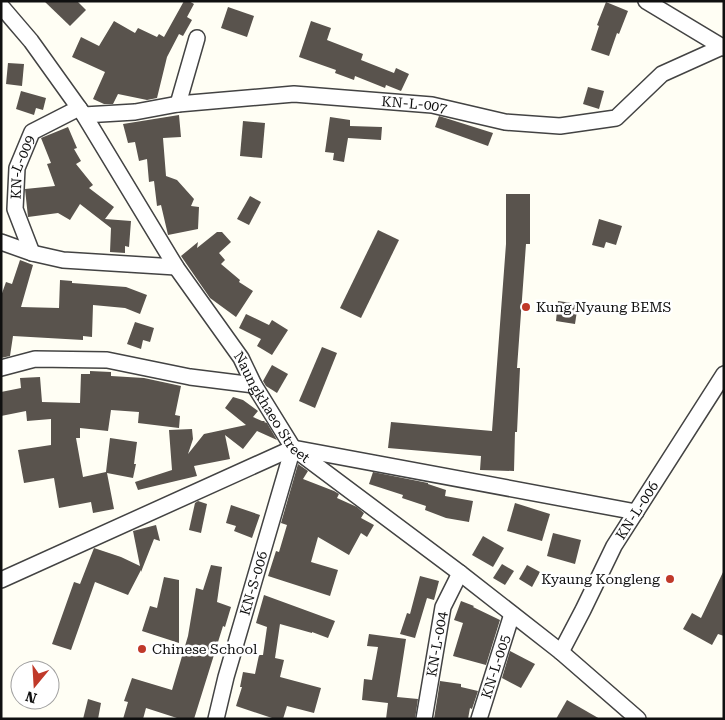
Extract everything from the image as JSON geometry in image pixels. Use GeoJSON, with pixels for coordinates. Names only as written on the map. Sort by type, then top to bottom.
{"type":"FeatureCollection","features":[{"type":"Feature","properties":{"kind":"street"},"geometry":{"type":"LineString","coordinates":[[646,1],[723,47]]}},
{"type":"Feature","properties":{"kind":"street","name":"Naungkhaeo Street"},"geometry":{"type":"LineString","coordinates":[[1,6],[31,41],[81,112],[176,266],[241,358],[254,385],[293,448],[460,573],[561,652],[638,719]]}},
{"type":"Feature","properties":{"kind":"street"},"geometry":{"type":"LineString","coordinates":[[178,104],[197,38]]}},
{"type":"Feature","properties":{"kind":"street","name":"KN-L-007"},"geometry":{"type":"LineString","coordinates":[[81,112],[135,112],[178,104],[294,94],[432,105],[506,122],[560,126],[616,118],[662,74],[723,47]]}},
{"type":"Feature","properties":{"kind":"street","name":"KN-L-009"},"geometry":{"type":"LineString","coordinates":[[32,253],[15,208],[17,168],[32,132],[81,112]]}},
{"type":"Feature","properties":{"kind":"street"},"geometry":{"type":"LineString","coordinates":[[1,242],[32,253],[63,260],[176,266]]}},
{"type":"Feature","properties":{"kind":"street"},"geometry":{"type":"LineString","coordinates":[[1,368],[35,359],[107,360],[190,377],[254,385]]}},
{"type":"Feature","properties":{"kind":"street","name":"KN-L-006"},"geometry":{"type":"LineString","coordinates":[[561,652],[614,546],[724,374]]}},
{"type":"Feature","properties":{"kind":"street"},"geometry":{"type":"LineString","coordinates":[[1,580],[293,448],[636,512]]}},
{"type":"Feature","properties":{"kind":"street","name":"KN-S-006"},"geometry":{"type":"LineString","coordinates":[[216,719],[226,677],[293,448]]}},
{"type":"Feature","properties":{"kind":"street","name":"KN-L-004"},"geometry":{"type":"LineString","coordinates":[[424,719],[443,607],[460,573]]}},
{"type":"Feature","properties":{"kind":"street","name":"KN-L-005"},"geometry":{"type":"LineString","coordinates":[[478,719],[512,614]]}},
{"type":"Feature","properties":{"kind":"building"},"geometry":{"type":"Polygon","coordinates":[[[44,1],[77,1],[86,10],[70,26],[44,1]]]}},
{"type":"Feature","properties":{"kind":"building"},"geometry":{"type":"Polygon","coordinates":[[[184,1],[194,4],[187,17],[192,20],[183,36],[179,34],[167,57],[157,98],[147,100],[118,94],[113,104],[104,104],[93,99],[105,72],[72,57],[81,37],[99,46],[114,21],[135,33],[138,28],[157,37],[159,34],[164,37],[184,1]]]}},
{"type":"Feature","properties":{"kind":"building"},"geometry":{"type":"Polygon","coordinates":[[[606,2],[628,11],[619,34],[617,33],[609,56],[591,50],[599,26],[597,25],[606,2]]]}},
{"type":"Feature","properties":{"kind":"building"},"geometry":{"type":"Polygon","coordinates":[[[228,7],[254,16],[247,37],[221,28],[228,7]]]}},
{"type":"Feature","properties":{"kind":"building"},"geometry":{"type":"Polygon","coordinates":[[[311,21],[331,28],[327,40],[363,54],[361,60],[394,73],[396,68],[409,74],[401,91],[386,85],[385,88],[355,76],[354,80],[335,73],[336,70],[299,57],[311,21]]]}},
{"type":"Feature","properties":{"kind":"building"},"geometry":{"type":"Polygon","coordinates":[[[8,63],[24,64],[22,86],[6,84],[8,63]]]}},
{"type":"Feature","properties":{"kind":"building"},"geometry":{"type":"Polygon","coordinates":[[[588,87],[604,91],[599,109],[583,104],[588,87]]]}},
{"type":"Feature","properties":{"kind":"building"},"geometry":{"type":"Polygon","coordinates":[[[21,91],[46,98],[43,110],[36,108],[34,115],[16,109],[21,91]]]}},
{"type":"Feature","properties":{"kind":"building"},"geometry":{"type":"Polygon","coordinates":[[[179,115],[181,137],[163,138],[166,176],[177,180],[194,199],[191,206],[199,207],[198,229],[168,235],[161,205],[157,206],[154,181],[149,182],[147,159],[139,161],[135,142],[128,143],[123,124],[179,115]]]}},
{"type":"Feature","properties":{"kind":"building"},"geometry":{"type":"Polygon","coordinates":[[[439,116],[493,133],[488,146],[435,127],[439,116]]]}},
{"type":"Feature","properties":{"kind":"building"},"geometry":{"type":"Polygon","coordinates":[[[330,117],[350,120],[350,126],[382,127],[381,140],[348,138],[344,162],[333,160],[334,153],[325,152],[330,117]]]}},
{"type":"Feature","properties":{"kind":"building"},"geometry":{"type":"Polygon","coordinates":[[[243,121],[265,123],[262,158],[240,156],[243,121]]]}},
{"type":"Feature","properties":{"kind":"building"},"geometry":{"type":"Polygon","coordinates":[[[68,127],[77,148],[74,149],[81,161],[76,164],[93,185],[89,188],[114,207],[105,219],[131,221],[129,247],[125,246],[125,253],[110,252],[111,228],[80,204],[70,220],[58,213],[28,217],[25,189],[55,186],[47,164],[51,163],[41,138],[68,127]]]}},
{"type":"Feature","properties":{"kind":"building"},"geometry":{"type":"Polygon","coordinates":[[[506,194],[530,194],[530,244],[526,244],[517,368],[520,368],[514,471],[480,470],[481,456],[388,448],[391,422],[492,431],[506,244],[506,194]]]}},
{"type":"Feature","properties":{"kind":"building"},"geometry":{"type":"Polygon","coordinates":[[[250,196],[261,202],[249,225],[237,219],[250,196]]]}},
{"type":"Feature","properties":{"kind":"building"},"geometry":{"type":"Polygon","coordinates":[[[599,219],[622,226],[616,245],[606,242],[604,248],[592,245],[599,219]]]}},
{"type":"Feature","properties":{"kind":"building"},"geometry":{"type":"Polygon","coordinates":[[[378,230],[399,240],[361,318],[340,308],[378,230]]]}},
{"type":"Feature","properties":{"kind":"building"},"geometry":{"type":"Polygon","coordinates":[[[217,232],[222,232],[231,242],[219,253],[225,260],[221,264],[240,280],[239,282],[253,291],[236,317],[210,298],[181,256],[198,242],[197,248],[217,232]]]}},
{"type":"Feature","properties":{"kind":"building"},"geometry":{"type":"Polygon","coordinates":[[[20,260],[33,265],[21,307],[59,308],[60,280],[72,281],[72,283],[126,287],[147,295],[140,314],[125,308],[93,305],[92,337],[83,336],[83,340],[13,336],[10,356],[1,358],[1,296],[6,282],[12,284],[20,260]]]}},
{"type":"Feature","properties":{"kind":"building"},"geometry":{"type":"Polygon","coordinates":[[[558,301],[578,304],[575,324],[556,321],[558,301]]]}},
{"type":"Feature","properties":{"kind":"building"},"geometry":{"type":"Polygon","coordinates":[[[246,314],[269,325],[272,320],[288,330],[272,355],[257,346],[261,339],[239,328],[246,314]]]}},
{"type":"Feature","properties":{"kind":"building"},"geometry":{"type":"Polygon","coordinates":[[[135,322],[154,328],[150,342],[143,340],[141,349],[127,344],[135,322]]]}},
{"type":"Feature","properties":{"kind":"building"},"geometry":{"type":"Polygon","coordinates":[[[322,347],[337,353],[315,408],[299,401],[322,347]]]}},
{"type":"Feature","properties":{"kind":"building"},"geometry":{"type":"Polygon","coordinates":[[[272,365],[288,374],[277,393],[266,386],[263,381],[272,365]]]}},
{"type":"Feature","properties":{"kind":"building"},"geometry":{"type":"Polygon","coordinates":[[[90,371],[111,372],[111,376],[144,378],[181,386],[175,415],[180,416],[179,428],[138,423],[139,412],[111,410],[108,431],[80,428],[80,438],[76,438],[83,477],[106,472],[110,438],[137,442],[133,478],[107,473],[114,509],[93,513],[91,502],[59,508],[54,478],[24,483],[18,450],[51,445],[51,419],[27,421],[26,411],[1,416],[1,392],[21,388],[20,378],[40,377],[42,402],[80,403],[81,374],[90,374],[90,371]]]}},
{"type":"Feature","properties":{"kind":"building"},"geometry":{"type":"Polygon","coordinates":[[[233,397],[243,400],[258,411],[253,417],[265,421],[277,440],[257,431],[243,449],[225,435],[230,459],[194,466],[197,476],[138,490],[135,482],[172,470],[169,430],[192,429],[193,439],[188,454],[204,434],[246,425],[225,408],[233,397]]]}},
{"type":"Feature","properties":{"kind":"building"},"geometry":{"type":"Polygon","coordinates":[[[298,464],[308,471],[303,479],[339,494],[337,498],[357,507],[364,513],[361,518],[374,525],[367,537],[361,533],[349,555],[318,537],[311,562],[338,570],[330,596],[268,576],[276,551],[279,552],[287,525],[281,523],[298,464]]]}},
{"type":"Feature","properties":{"kind":"building"},"geometry":{"type":"Polygon","coordinates":[[[373,472],[428,483],[446,490],[445,496],[473,501],[469,522],[446,518],[425,510],[426,506],[402,498],[403,495],[369,484],[373,472]]]}},
{"type":"Feature","properties":{"kind":"building"},"geometry":{"type":"Polygon","coordinates":[[[198,501],[207,504],[201,533],[189,530],[195,503],[198,501]]]}},
{"type":"Feature","properties":{"kind":"building"},"geometry":{"type":"Polygon","coordinates":[[[515,503],[550,514],[542,541],[507,531],[515,503]]]}},
{"type":"Feature","properties":{"kind":"building"},"geometry":{"type":"Polygon","coordinates":[[[231,505],[260,515],[252,538],[234,531],[236,526],[226,523],[231,505]]]}},
{"type":"Feature","properties":{"kind":"building"},"geometry":{"type":"Polygon","coordinates":[[[156,525],[160,541],[154,539],[141,572],[141,570],[128,595],[95,582],[71,650],[52,644],[74,582],[80,584],[94,548],[140,566],[133,531],[156,525]]]}},
{"type":"Feature","properties":{"kind":"building"},"geometry":{"type":"Polygon","coordinates":[[[553,533],[581,540],[575,564],[547,556],[553,533]]]}},
{"type":"Feature","properties":{"kind":"building"},"geometry":{"type":"Polygon","coordinates":[[[483,536],[504,548],[493,567],[472,555],[483,536]]]}},
{"type":"Feature","properties":{"kind":"building"},"geometry":{"type":"Polygon","coordinates":[[[502,564],[514,571],[505,585],[493,578],[502,564]]]}},
{"type":"Feature","properties":{"kind":"building"},"geometry":{"type":"Polygon","coordinates":[[[211,565],[222,567],[217,602],[231,607],[225,627],[223,626],[194,719],[180,719],[146,708],[143,719],[123,719],[128,702],[124,701],[132,678],[172,690],[188,636],[196,588],[203,590],[211,565]]]}},
{"type":"Feature","properties":{"kind":"building"},"geometry":{"type":"Polygon","coordinates":[[[527,565],[540,572],[532,587],[519,579],[527,565]]]}},
{"type":"Feature","properties":{"kind":"building"},"geometry":{"type":"Polygon","coordinates":[[[724,570],[724,636],[718,634],[712,645],[683,629],[692,613],[701,618],[724,570]]]}},
{"type":"Feature","properties":{"kind":"building"},"geometry":{"type":"Polygon","coordinates":[[[420,576],[439,581],[434,600],[427,598],[415,638],[400,634],[407,613],[410,614],[420,576]]]}},
{"type":"Feature","properties":{"kind":"building"},"geometry":{"type":"Polygon","coordinates":[[[164,577],[179,580],[179,643],[142,631],[150,606],[157,608],[164,577]]]}},
{"type":"Feature","properties":{"kind":"building"},"geometry":{"type":"Polygon","coordinates":[[[264,595],[335,621],[328,638],[280,624],[275,658],[284,660],[280,677],[321,688],[314,713],[287,706],[283,719],[275,719],[236,706],[242,687],[240,687],[243,672],[255,674],[259,655],[263,655],[267,627],[256,623],[264,595]]]}},
{"type":"Feature","properties":{"kind":"building"},"geometry":{"type":"Polygon","coordinates":[[[461,601],[500,620],[486,665],[453,656],[463,623],[454,620],[461,601]]]}},
{"type":"Feature","properties":{"kind":"building"},"geometry":{"type":"Polygon","coordinates":[[[369,634],[406,639],[397,697],[418,699],[415,719],[386,719],[388,703],[362,700],[364,679],[372,680],[378,647],[367,646],[369,634]]]}},
{"type":"Feature","properties":{"kind":"building"},"geometry":{"type":"Polygon","coordinates":[[[510,651],[535,664],[521,688],[502,678],[510,651]]]}},
{"type":"Feature","properties":{"kind":"building"},"geometry":{"type":"Polygon","coordinates":[[[440,681],[461,684],[461,687],[478,691],[472,709],[470,708],[468,719],[434,719],[440,681]]]}},
{"type":"Feature","properties":{"kind":"building"},"geometry":{"type":"Polygon","coordinates":[[[88,699],[101,703],[98,719],[83,719],[88,699]]]}},
{"type":"Feature","properties":{"kind":"building"},"geometry":{"type":"Polygon","coordinates":[[[567,700],[600,719],[556,719],[567,700]]]}},
{"type":"Feature","properties":{"kind":"place","name":"Kung Nyaung BEMS"},"geometry":{"type":"Point","coordinates":[526,307]}},
{"type":"Feature","properties":{"kind":"place","name":"Kyaung Kongleng"},"geometry":{"type":"Point","coordinates":[670,579]}},
{"type":"Feature","properties":{"kind":"place","name":"Chinese School"},"geometry":{"type":"Point","coordinates":[142,649]}}]}
